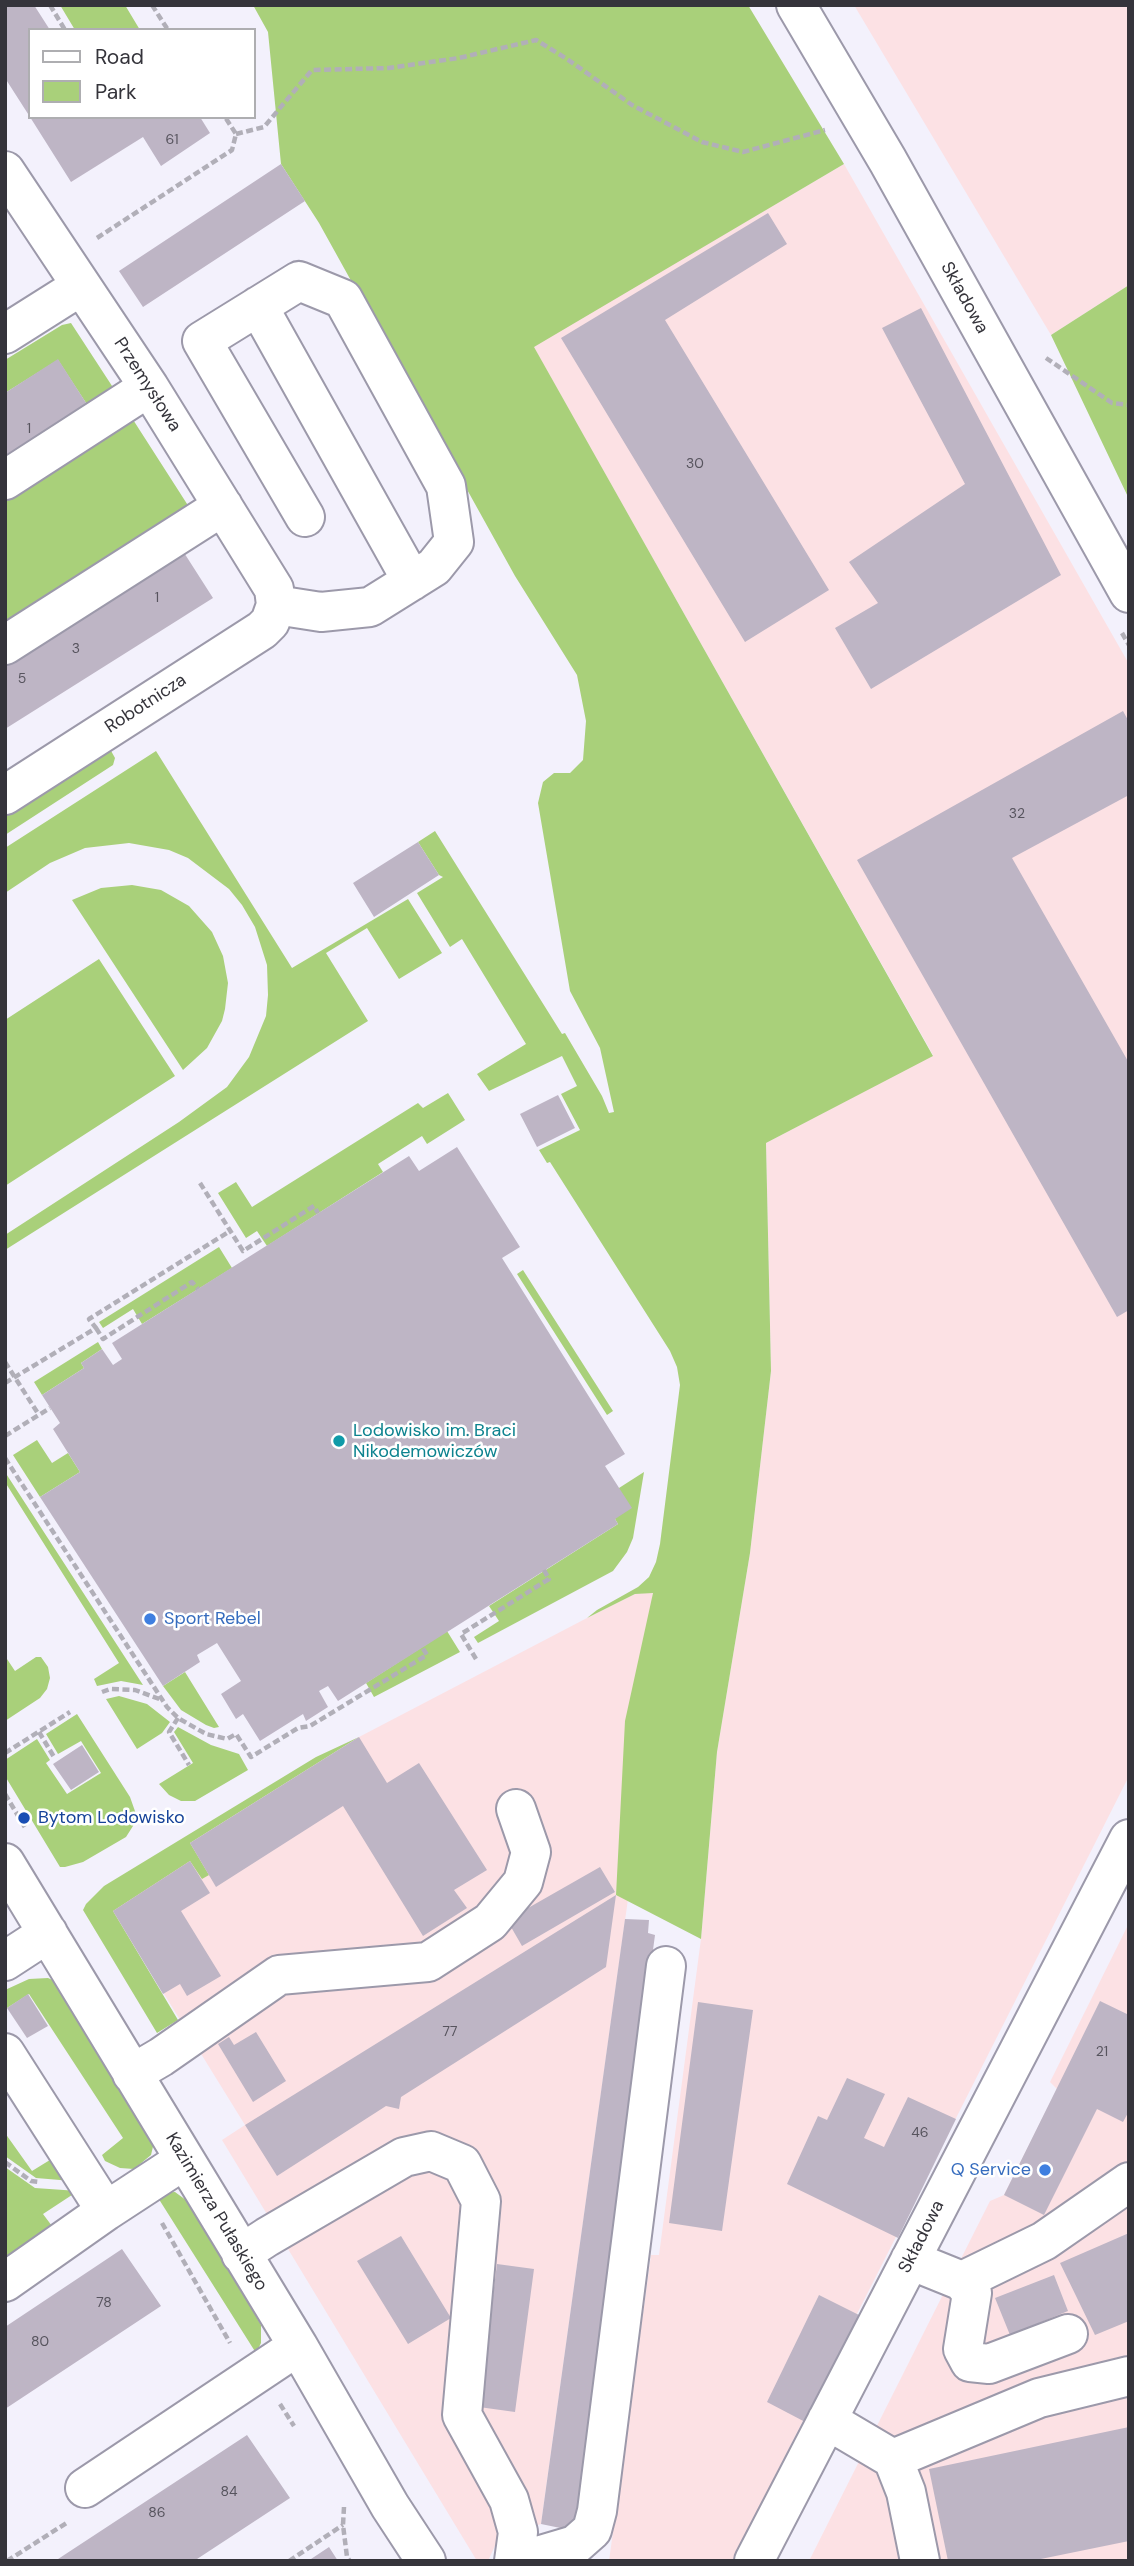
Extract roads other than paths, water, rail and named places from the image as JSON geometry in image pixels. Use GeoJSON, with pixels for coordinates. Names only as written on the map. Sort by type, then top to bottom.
{"type":"FeatureCollection","features":[{"type":"Feature","properties":{"kind":"street","name":"Składowa"},"geometry":{"type":"LineString","coordinates":[[796,5],[888,161],[1129,593]]}},
{"type":"Feature","properties":{"kind":"street","name":"Przemysłowa"},"geometry":{"type":"LineString","coordinates":[[5,171],[149,387],[274,589],[276,605]]}},
{"type":"Feature","properties":{"kind":"street"},"geometry":{"type":"LineString","coordinates":[[5,334],[72,273]]}},
{"type":"Feature","properties":{"kind":"street"},"geometry":{"type":"LineString","coordinates":[[276,605],[321,612],[370,607],[434,567],[454,542],[446,486],[342,299],[299,281],[202,341],[305,517]]}},
{"type":"Feature","properties":{"kind":"street"},"geometry":{"type":"LineString","coordinates":[[258,306],[412,581]]}},
{"type":"Feature","properties":{"kind":"street"},"geometry":{"type":"LineString","coordinates":[[5,480],[149,387]]}},
{"type":"Feature","properties":{"kind":"street"},"geometry":{"type":"LineString","coordinates":[[5,645],[223,506]]}},
{"type":"Feature","properties":{"kind":"street","name":"Robotnicza"},"geometry":{"type":"LineString","coordinates":[[5,795],[262,630],[270,622],[276,605]]}},
{"type":"Feature","properties":{"kind":"street"},"geometry":{"type":"LineString","coordinates":[[132,2074],[279,1975],[428,1962],[490,1922],[523,1882],[531,1852],[516,1809]]}},
{"type":"Feature","properties":{"kind":"street","name":"Składowa"},"geometry":{"type":"LineString","coordinates":[[754,2561],[1129,1839]]}},
{"type":"Feature","properties":{"kind":"street","name":"Kazimierza Pułaskiego"},"geometry":{"type":"LineString","coordinates":[[5,1863],[426,2561]]}},
{"type":"Feature","properties":{"kind":"street"},"geometry":{"type":"LineString","coordinates":[[5,1961],[48,1933]]}},
{"type":"Feature","properties":{"kind":"street"},"geometry":{"type":"LineString","coordinates":[[521,2561],[575,2545],[592,2530],[597,2511],[666,1966]]}},
{"type":"Feature","properties":{"kind":"street"},"geometry":{"type":"LineString","coordinates":[[5,2053],[106,2211]]}},
{"type":"Feature","properties":{"kind":"street"},"geometry":{"type":"LineString","coordinates":[[241,2255],[404,2157],[431,2151],[461,2164],[481,2201],[462,2415],[509,2500],[518,2532],[514,2561]]}},
{"type":"Feature","properties":{"kind":"street"},"geometry":{"type":"LineString","coordinates":[[5,2282],[184,2160]]}},
{"type":"Feature","properties":{"kind":"street"},"geometry":{"type":"LineString","coordinates":[[962,2281],[1044,2241],[1129,2182]]}},
{"type":"Feature","properties":{"kind":"street"},"geometry":{"type":"LineString","coordinates":[[910,2260],[962,2281],[972,2293],[963,2349],[970,2361],[989,2364],[1068,2334]]}},
{"type":"Feature","properties":{"kind":"street"},"geometry":{"type":"LineString","coordinates":[[79,2503],[255,2374],[298,2346]]}},
{"type":"Feature","properties":{"kind":"street"},"geometry":{"type":"LineString","coordinates":[[894,2459],[1038,2398],[1129,2376]]}},
{"type":"Feature","properties":{"kind":"street"},"geometry":{"type":"LineString","coordinates":[[827,2420],[894,2459],[906,2492],[920,2561]]}},
{"type":"Feature","properties":{"kind":"place","name":"Lodowisko im. Braci Nikodemowiczów"},"geometry":{"type":"Point","coordinates":[339,1441]}},
{"type":"Feature","properties":{"kind":"place","name":"Sport Rebel"},"geometry":{"type":"Point","coordinates":[150,1619]}},
{"type":"Feature","properties":{"kind":"place","name":"Bytom Lodowisko"},"geometry":{"type":"Point","coordinates":[24,1818]}},
{"type":"Feature","properties":{"kind":"place","name":"Q Service"},"geometry":{"type":"Point","coordinates":[1045,2170]}}]}
